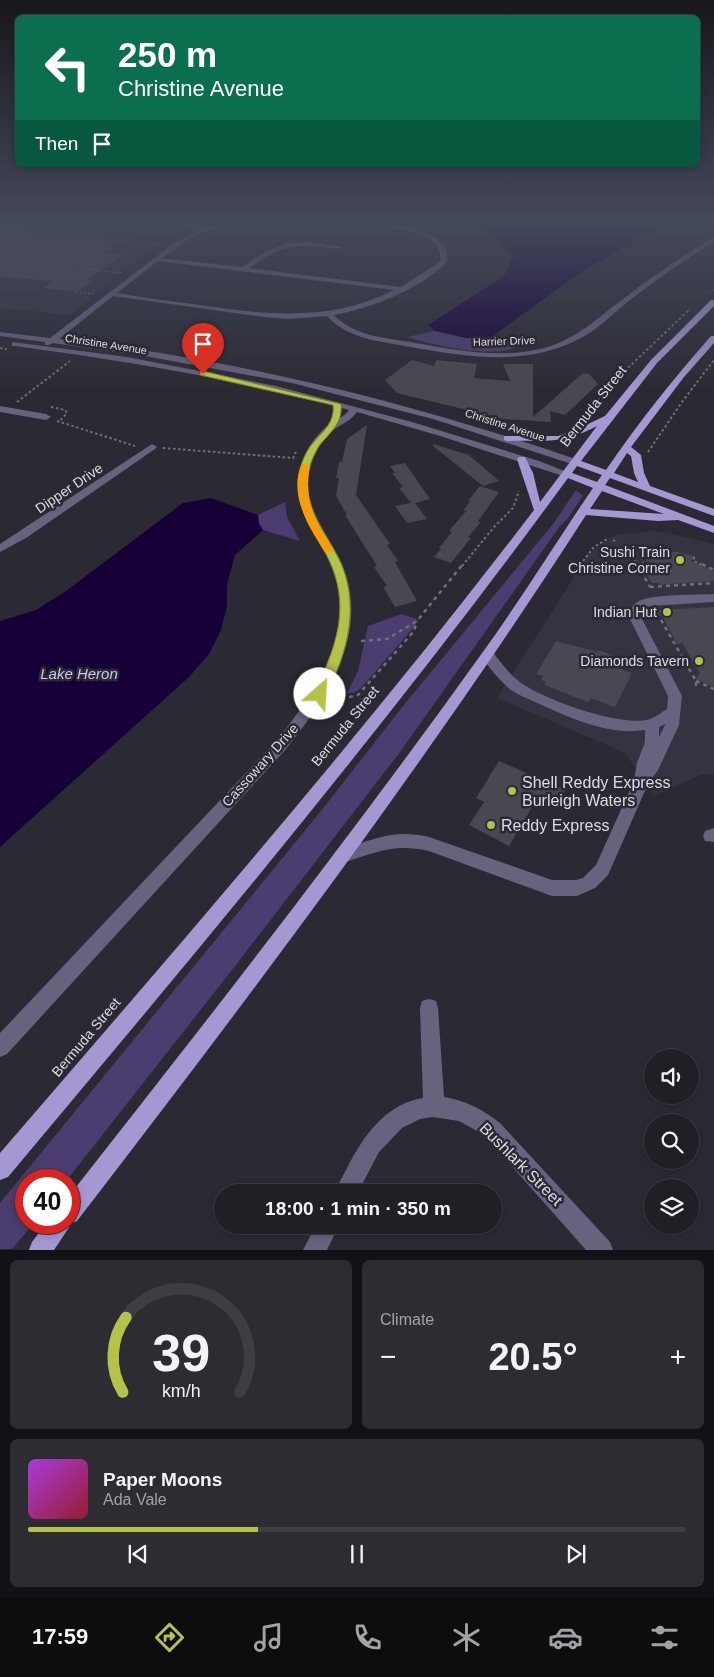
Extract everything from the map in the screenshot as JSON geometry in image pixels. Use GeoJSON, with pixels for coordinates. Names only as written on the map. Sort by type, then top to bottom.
{"type":"FeatureCollection","features":[{"type":"Feature","properties":{"kind":"main road","name":"Bermuda Street"},"geometry":{"type":"LineString","coordinates":[[0,1169],[277,841],[422,662],[567,474],[608,417],[651,364],[714,302]]}},
{"type":"Feature","properties":{"kind":"main road"},"geometry":{"type":"LineString","coordinates":[[80,1199],[342,856],[488,655],[607,473],[680,376],[714,338]]}},
{"type":"Feature","properties":{"kind":"main road"},"geometry":{"type":"LineString","coordinates":[[507,438],[562,438],[608,417]]}},
{"type":"Feature","properties":{"kind":"main road"},"geometry":{"type":"LineString","coordinates":[[626,448],[636,455],[639,473],[645,486]]}},
{"type":"Feature","properties":{"kind":"main road"},"geometry":{"type":"LineString","coordinates":[[522,459],[530,472],[533,486],[532,497],[539,510]]}},
{"type":"Feature","properties":{"kind":"main road","name":"Christine Avenue"},"geometry":{"type":"LineString","coordinates":[[575,462],[645,486],[714,513]]}},
{"type":"Feature","properties":{"kind":"main road","name":"Christine Avenue"},"geometry":{"type":"LineString","coordinates":[[567,474],[714,530]]}},
{"type":"Feature","properties":{"kind":"main road"},"geometry":{"type":"LineString","coordinates":[[582,511],[658,518],[681,517]]}},
{"type":"Feature","properties":{"kind":"main road"},"geometry":{"type":"LineString","coordinates":[[40,1250],[52,1234]]}},
{"type":"Feature","properties":{"kind":"street"},"geometry":{"type":"LineString","coordinates":[[42,348],[131,278]]}},
{"type":"Feature","properties":{"kind":"street"},"geometry":{"type":"LineString","coordinates":[[318,278],[403,289]]}},
{"type":"Feature","properties":{"kind":"street"},"geometry":{"type":"LineString","coordinates":[[110,294],[262,316],[296,317],[329,314],[370,305],[420,278]]}},
{"type":"Feature","properties":{"kind":"street","name":"Harrier Drive"},"geometry":{"type":"LineString","coordinates":[[329,314],[339,326],[346,330],[427,347],[480,354],[536,351],[562,345],[581,336],[655,278]]}},
{"type":"Feature","properties":{"kind":"street","name":"Christine Avenue"},"geometry":{"type":"LineString","coordinates":[[0,334],[51,340],[209,365],[341,393],[507,438],[575,462]]}},
{"type":"Feature","properties":{"kind":"street","name":"Christine Avenue"},"geometry":{"type":"LineString","coordinates":[[0,343],[147,363],[240,381],[354,408],[567,474]]}},
{"type":"Feature","properties":{"kind":"street"},"geometry":{"type":"LineString","coordinates":[[209,365],[201,368],[240,381]]}},
{"type":"Feature","properties":{"kind":"street"},"geometry":{"type":"LineString","coordinates":[[341,393],[351,402],[354,408]]}},
{"type":"Feature","properties":{"kind":"street"},"geometry":{"type":"LineString","coordinates":[[333,426],[338,412],[337,404]]}},
{"type":"Feature","properties":{"kind":"street","name":"Cassowary Drive"},"geometry":{"type":"LineString","coordinates":[[0,1048],[269,756],[320,694],[339,651],[344,624],[345,599],[335,562],[310,518],[304,498],[302,481],[306,465],[315,446],[333,426],[348,418],[354,408]]}},
{"type":"Feature","properties":{"kind":"street"},"geometry":{"type":"LineString","coordinates":[[3,409],[46,417]]}},
{"type":"Feature","properties":{"kind":"street","name":"Dipper Drive"},"geometry":{"type":"LineString","coordinates":[[0,548],[22,536],[152,447]]}},
{"type":"Feature","properties":{"kind":"street"},"geometry":{"type":"LineString","coordinates":[[342,856],[395,840],[415,841],[429,844],[552,888],[577,888],[589,883],[602,870],[642,780],[654,766],[672,725],[672,712],[676,701],[674,692],[635,617],[636,610],[643,604],[650,602],[714,598]]}},
{"type":"Feature","properties":{"kind":"street"},"geometry":{"type":"LineString","coordinates":[[488,655],[511,684],[540,698],[610,724],[634,727],[652,724],[672,712]]}},
{"type":"Feature","properties":{"kind":"street"},"geometry":{"type":"LineString","coordinates":[[642,780],[644,763],[652,742],[652,724]]}},
{"type":"Feature","properties":{"kind":"street"},"geometry":{"type":"LineString","coordinates":[[429,1008],[434,1106]]}},
{"type":"Feature","properties":{"kind":"street","name":"Bushlark Street"},"geometry":{"type":"LineString","coordinates":[[351,1184],[382,1132],[406,1113],[434,1106],[448,1107],[486,1125],[602,1250]]}},
{"type":"Feature","properties":{"kind":"street"},"geometry":{"type":"LineString","coordinates":[[314,1250],[323,1234]]}},
{"type":"Feature","properties":{"kind":"path"},"geometry":{"type":"LineString","coordinates":[[708,294],[714,289]]}},
{"type":"Feature","properties":{"kind":"path"},"geometry":{"type":"LineString","coordinates":[[76,292],[100,295]]}},
{"type":"Feature","properties":{"kind":"path"},"geometry":{"type":"LineString","coordinates":[[582,419],[612,383],[695,304]]}},
{"type":"Feature","properties":{"kind":"path"},"geometry":{"type":"LineString","coordinates":[[3,409],[76,357]]}},
{"type":"Feature","properties":{"kind":"path"},"geometry":{"type":"LineString","coordinates":[[645,456],[714,360]]}},
{"type":"Feature","properties":{"kind":"path"},"geometry":{"type":"LineString","coordinates":[[46,417],[131,444],[293,458]]}},
{"type":"Feature","properties":{"kind":"path"},"geometry":{"type":"LineString","coordinates":[[360,641],[377,642],[387,639],[417,621],[495,526],[513,508],[520,486]]}},
{"type":"Feature","properties":{"kind":"path"},"geometry":{"type":"LineString","coordinates":[[583,562],[589,552],[610,538]]}},
{"type":"Feature","properties":{"kind":"path"},"geometry":{"type":"LineString","coordinates":[[637,564],[643,563],[640,555],[660,553]]}},
{"type":"Feature","properties":{"kind":"path"},"geometry":{"type":"LineString","coordinates":[[632,556],[654,595]]}},
{"type":"Feature","properties":{"kind":"path"},"geometry":{"type":"LineString","coordinates":[[694,557],[696,558],[694,561],[714,570]]}},
{"type":"Feature","properties":{"kind":"path"},"geometry":{"type":"LineString","coordinates":[[650,587],[714,583]]}},
{"type":"Feature","properties":{"kind":"path"},"geometry":{"type":"LineString","coordinates":[[659,608],[656,612],[696,681],[696,686]]}},
{"type":"Feature","properties":{"kind":"path"},"geometry":{"type":"LineString","coordinates":[[320,694],[350,697],[358,695],[414,631],[417,621]]}},
{"type":"Feature","properties":{"kind":"path"},"geometry":{"type":"LineString","coordinates":[[696,681],[714,689]]}},
{"type":"Feature","properties":{"kind":"shaded area"},"geometry":{"type":"Polygon","coordinates":[[[0,278],[113,278],[88,297],[90,299],[69,315],[0,308],[0,278]]]}},
{"type":"Feature","properties":{"kind":"shaded area"},"geometry":{"type":"Polygon","coordinates":[[[435,331],[453,335],[491,337],[516,347],[492,352],[478,351],[447,347],[407,337],[435,331]]]}},
{"type":"Feature","properties":{"kind":"shaded area"},"geometry":{"type":"Polygon","coordinates":[[[576,490],[583,496],[400,752],[76,1169],[28,1169],[321,811],[403,706],[553,524],[576,490]]]}},
{"type":"Feature","properties":{"kind":"shaded area"},"geometry":{"type":"Polygon","coordinates":[[[285,502],[287,517],[300,541],[263,530],[259,524],[258,515],[285,502]]]}},
{"type":"Feature","properties":{"kind":"shaded area"},"geometry":{"type":"Polygon","coordinates":[[[651,531],[665,532],[714,544],[714,774],[701,775],[654,796],[625,753],[497,698],[590,552],[616,535],[651,531]]]}},
{"type":"Feature","properties":{"kind":"shaded area"},"geometry":{"type":"Polygon","coordinates":[[[401,614],[417,619],[415,626],[361,688],[354,693],[347,693],[358,671],[368,626],[401,614]]]}},
{"type":"Feature","properties":{"kind":"shaded area"},"geometry":{"type":"Polygon","coordinates":[[[15,1185],[15,1234],[25,1234],[12,1249],[0,1249],[0,1203],[15,1185]]]}},
{"type":"Feature","properties":{"kind":"water"},"geometry":{"type":"Polygon","coordinates":[[[500,278],[572,278],[491,337],[466,338],[435,331],[428,325],[500,278]]]}},
{"type":"Feature","properties":{"kind":"water","name":"Lake Heron"},"geometry":{"type":"Polygon","coordinates":[[[211,498],[258,515],[259,524],[263,530],[235,555],[227,585],[227,606],[221,630],[209,654],[189,677],[0,847],[0,621],[36,610],[66,591],[183,503],[211,498]]]}},
{"type":"Feature","properties":{"kind":"building"},"geometry":{"type":"Polygon","coordinates":[[[18,278],[89,278],[87,280],[93,281],[78,292],[43,288],[54,281],[18,278]]]}},
{"type":"Feature","properties":{"kind":"building"},"geometry":{"type":"Polygon","coordinates":[[[412,360],[434,366],[436,360],[477,364],[474,378],[510,381],[503,364],[533,364],[533,417],[583,373],[589,374],[598,384],[565,415],[550,411],[551,422],[504,419],[397,393],[385,380],[412,360]]]}},
{"type":"Feature","properties":{"kind":"building"},"geometry":{"type":"Polygon","coordinates":[[[367,425],[356,495],[390,544],[387,545],[398,561],[395,562],[417,601],[395,607],[383,587],[387,586],[374,567],[377,566],[345,515],[347,515],[336,496],[339,478],[336,478],[339,462],[342,462],[347,439],[367,425]]]}},
{"type":"Feature","properties":{"kind":"building"},"geometry":{"type":"Polygon","coordinates":[[[433,444],[469,455],[499,481],[483,486],[433,446],[433,444]]]}},
{"type":"Feature","properties":{"kind":"building"},"geometry":{"type":"Polygon","coordinates":[[[405,463],[430,499],[415,503],[427,519],[407,523],[395,506],[411,503],[399,488],[403,487],[392,473],[395,473],[390,466],[405,463]]]}},
{"type":"Feature","properties":{"kind":"building"},"geometry":{"type":"Polygon","coordinates":[[[480,486],[499,492],[478,521],[481,522],[468,537],[471,538],[451,563],[434,557],[452,532],[449,531],[467,510],[463,511],[480,486]]]}},
{"type":"Feature","properties":{"kind":"building"},"geometry":{"type":"Polygon","coordinates":[[[659,552],[678,552],[695,556],[691,561],[714,571],[714,581],[660,585],[652,583],[644,570],[651,570],[644,557],[662,555],[659,552]]]}},
{"type":"Feature","properties":{"kind":"building"},"geometry":{"type":"Polygon","coordinates":[[[714,607],[714,687],[696,679],[700,673],[682,643],[677,644],[659,610],[714,607]]]}},
{"type":"Feature","properties":{"kind":"building"},"geometry":{"type":"Polygon","coordinates":[[[556,641],[598,652],[599,650],[616,657],[607,664],[632,673],[615,707],[591,698],[588,702],[544,685],[546,682],[541,680],[543,676],[536,674],[556,641]]]}},
{"type":"Feature","properties":{"kind":"building"},"geometry":{"type":"Polygon","coordinates":[[[499,761],[565,790],[557,806],[538,797],[509,846],[469,825],[484,802],[476,798],[499,761]]]}},
{"type":"Feature","properties":{"kind":"slow traffic"},"geometry":{"type":"LineString","coordinates":[[305,466],[302,481],[305,505],[316,530],[329,550]]}},
{"type":"Feature","properties":{"kind":"place","name":"Sushi Train Christine Corner"},"geometry":{"type":"Point","coordinates":[680,560]}},
{"type":"Feature","properties":{"kind":"place","name":"Indian Hut"},"geometry":{"type":"Point","coordinates":[667,612]}},
{"type":"Feature","properties":{"kind":"place","name":"Diamonds Tavern"},"geometry":{"type":"Point","coordinates":[699,661]}},
{"type":"Feature","properties":{"kind":"place","name":"Shell Reddy Express Burleigh Waters"},"geometry":{"type":"Point","coordinates":[512,791]}},
{"type":"Feature","properties":{"kind":"place","name":"Reddy Express"},"geometry":{"type":"Point","coordinates":[491,825]}},
{"type":"Feature","properties":{"kind":"route"},"geometry":{"type":"LineString","coordinates":[[203,374],[337,404],[338,412],[333,426],[315,446],[304,470],[302,481],[305,505],[316,530],[333,557],[345,599],[344,624],[339,651],[328,680],[320,694]]}}]}
